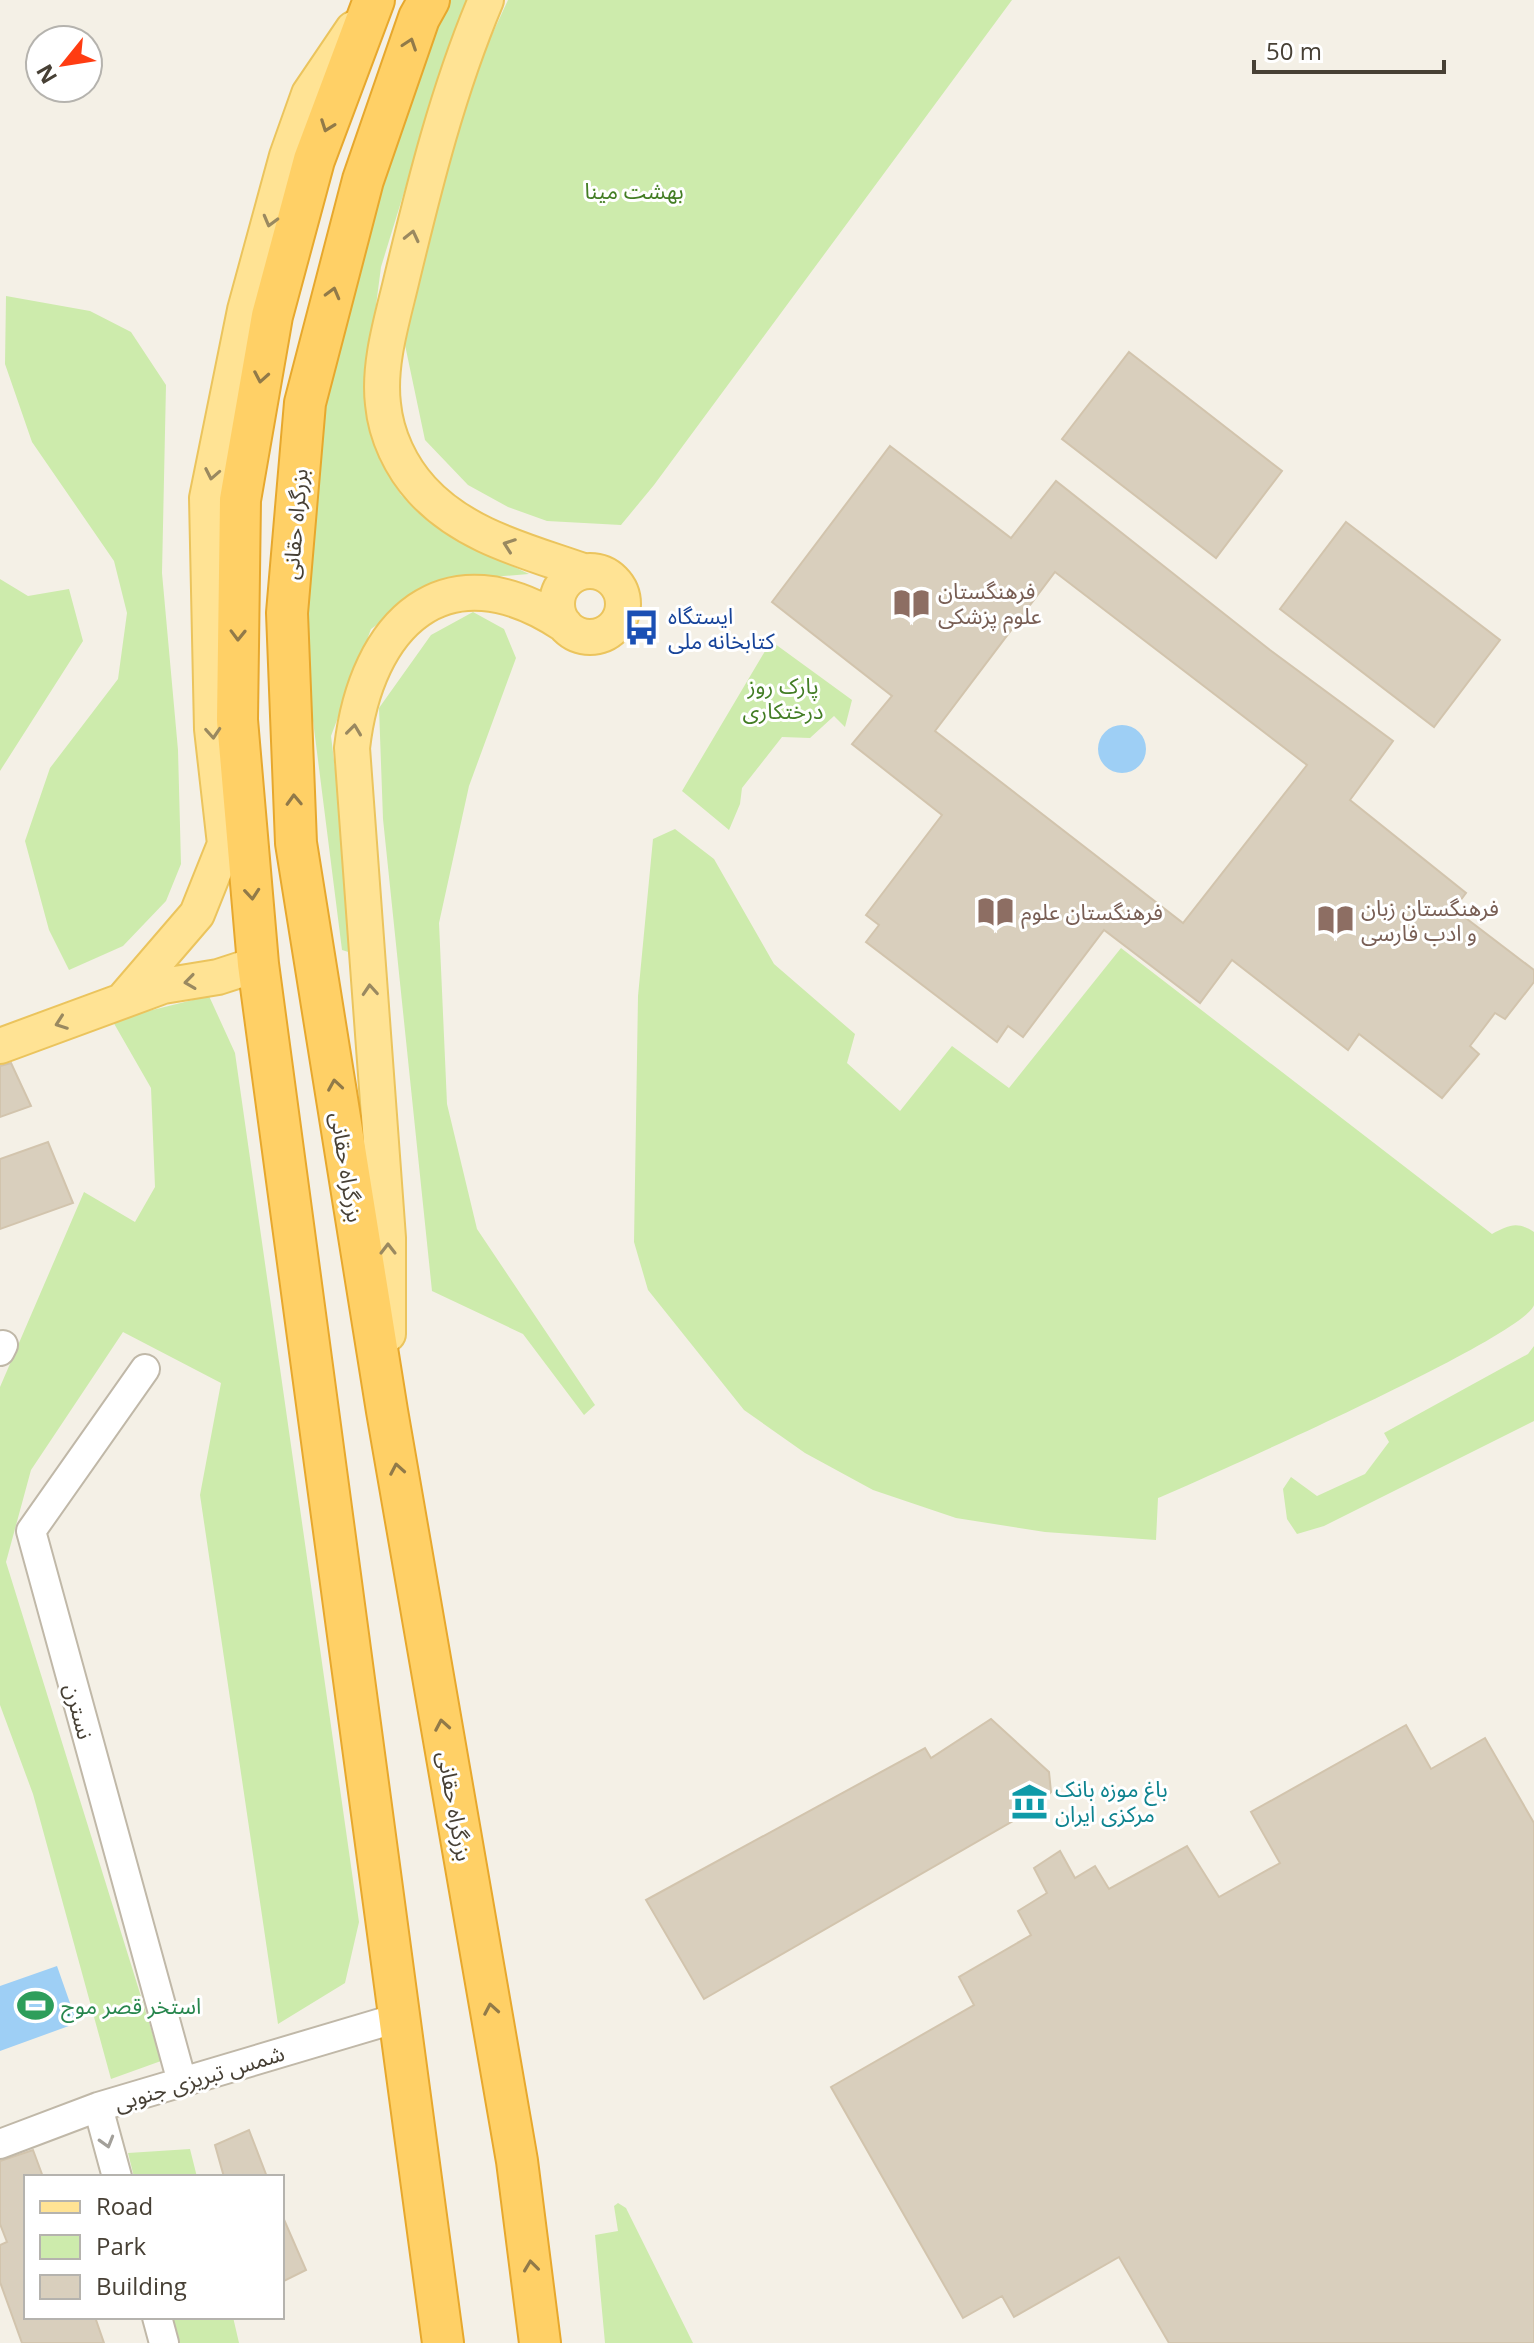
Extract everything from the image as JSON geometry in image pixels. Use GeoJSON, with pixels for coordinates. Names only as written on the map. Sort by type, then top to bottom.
{"type":"FeatureCollection","features":[{"type":"Feature","properties":{"kind":"highway"},"geometry":{"type":"LineString","coordinates":[[373,0],[314,160],[272,316],[240,500],[237,720],[258,964],[443,2343]]}},
{"type":"Feature","properties":{"kind":"highway","name":"بزرگراه حقانی"},"geometry":{"type":"LineString","coordinates":[[429,0],[419,18],[363,180],[305,403],[287,613],[296,843],[387,1411],[517,2161],[540,2343]]}},
{"type":"Feature","properties":{"kind":"main road"},"geometry":{"type":"LineString","coordinates":[[123,1000],[197,914],[225,844],[212,729],[207,498],[245,310],[287,156],[309,94],[373,0]]}},
{"type":"Feature","properties":{"kind":"main road"},"geometry":{"type":"LineString","coordinates":[[387,1411],[388,1238],[352,748],[362,689],[383,645],[417,611],[458,592],[502,596],[541,609],[573,632],[594,636],[613,627],[619,618],[622,598],[612,579],[604,573],[583,571],[483,535],[451,516],[422,490],[399,459],[382,402],[386,352],[436,136],[486,0]]}},
{"type":"Feature","properties":{"kind":"main road"},"geometry":{"type":"LineString","coordinates":[[565,625],[559,615],[558,593],[572,575],[583,571]]}},
{"type":"Feature","properties":{"kind":"main road"},"geometry":{"type":"LineString","coordinates":[[0,1046],[163,986],[218,977],[258,964]]}},
{"type":"Feature","properties":{"kind":"street","name":"نسترن"},"geometry":{"type":"LineString","coordinates":[[145,1369],[31,1531],[182,2082]]}},
{"type":"Feature","properties":{"kind":"street","name":"شمس تبریزی جنوبی"},"geometry":{"type":"LineString","coordinates":[[0,2144],[98,2107],[401,2017]]}},
{"type":"Feature","properties":{"kind":"street"},"geometry":{"type":"LineString","coordinates":[[98,2107],[116,2175]]}},
{"type":"Feature","properties":{"kind":"street"},"geometry":{"type":"LineString","coordinates":[[158,2319],[164,2343]]}},
{"type":"Feature","properties":{"kind":"green space"},"geometry":{"type":"Polygon","coordinates":[[[451,0],[478,0],[429,111],[381,267],[364,398],[380,461],[401,495],[456,539],[529,574],[439,581],[371,629],[331,736],[358,955],[342,950],[308,681],[303,574],[332,359],[400,107],[451,0]]]}},
{"type":"Feature","properties":{"kind":"green space","name":"بهشت مينا"},"geometry":{"type":"Polygon","coordinates":[[[508,0],[1012,0],[654,485],[621,525],[547,521],[508,507],[468,485],[425,440],[405,345],[452,121],[508,0]]]}},
{"type":"Feature","properties":{"kind":"green space"},"geometry":{"type":"Polygon","coordinates":[[[6,296],[90,311],[131,332],[166,385],[162,573],[178,750],[181,864],[166,901],[123,946],[69,970],[49,930],[25,841],[50,768],[118,679],[127,613],[114,561],[32,442],[5,364],[6,296]]]}},
{"type":"Feature","properties":{"kind":"green space"},"geometry":{"type":"Polygon","coordinates":[[[0,579],[28,596],[69,589],[83,641],[0,771],[0,579]]]}},
{"type":"Feature","properties":{"kind":"green space"},"geometry":{"type":"Polygon","coordinates":[[[473,612],[504,629],[516,658],[469,786],[439,923],[447,1104],[477,1229],[595,1405],[584,1415],[523,1334],[432,1291],[383,819],[379,708],[431,635],[473,612]]]}},
{"type":"Feature","properties":{"kind":"green space","name":"پارک روز درختکاری"},"geometry":{"type":"Polygon","coordinates":[[[771,641],[852,700],[845,727],[834,716],[810,738],[782,737],[742,788],[740,804],[729,830],[682,791],[771,641]]]}},
{"type":"Feature","properties":{"kind":"green space"},"geometry":{"type":"Polygon","coordinates":[[[675,829],[714,859],[774,964],[855,1034],[847,1063],[900,1111],[952,1046],[1009,1088],[1121,948],[1492,1234],[1513,1226],[1523,1226],[1534,1232],[1534,1305],[1517,1322],[1424,1375],[1158,1498],[1156,1540],[1045,1532],[956,1518],[873,1490],[805,1453],[744,1410],[648,1290],[634,1242],[638,996],[653,839],[675,829]]]}},
{"type":"Feature","properties":{"kind":"green space"},"geometry":{"type":"Polygon","coordinates":[[[209,996],[235,1053],[359,1922],[345,1983],[278,2024],[200,1495],[221,1383],[123,1332],[31,1470],[6,1562],[161,2061],[111,2079],[33,1794],[0,1705],[0,1387],[84,1192],[135,1222],[155,1187],[151,1088],[112,1020],[209,996]]]}},
{"type":"Feature","properties":{"kind":"green space"},"geometry":{"type":"Polygon","coordinates":[[[1534,1346],[1534,1421],[1324,1526],[1297,1534],[1287,1519],[1283,1489],[1291,1477],[1317,1496],[1365,1474],[1389,1442],[1384,1433],[1528,1354],[1534,1346]]]}},
{"type":"Feature","properties":{"kind":"green space"},"geometry":{"type":"Polygon","coordinates":[[[190,2149],[196,2175],[134,2175],[128,2153],[190,2149]]]}},
{"type":"Feature","properties":{"kind":"green space"},"geometry":{"type":"Polygon","coordinates":[[[618,2203],[626,2208],[693,2343],[605,2343],[595,2235],[618,2231],[614,2206],[618,2203]]]}},
{"type":"Feature","properties":{"kind":"green space"},"geometry":{"type":"Polygon","coordinates":[[[173,2319],[233,2319],[239,2343],[179,2343],[173,2319]]]}},
{"type":"Feature","properties":{"kind":"water"},"geometry":{"type":"Polygon","coordinates":[[[1122,725],[1139,732],[1146,749],[1139,766],[1122,773],[1105,766],[1098,749],[1105,732],[1122,725]]]}},
{"type":"Feature","properties":{"kind":"water","name":"استخر قصر موج"},"geometry":{"type":"Polygon","coordinates":[[[57,1966],[77,2023],[0,2051],[0,1986],[57,1966]]]}},
{"type":"Feature","properties":{"kind":"building"},"geometry":{"type":"Polygon","coordinates":[[[1129,352],[1282,471],[1216,558],[1062,439],[1129,352]]]}},
{"type":"Feature","properties":{"kind":"building"},"geometry":{"type":"Polygon","coordinates":[[[890,446],[1011,538],[1056,481],[1270,650],[1393,741],[1350,800],[1466,893],[1454,909],[1534,970],[1534,982],[1505,1019],[1495,1013],[1470,1046],[1479,1054],[1442,1098],[1359,1034],[1348,1050],[1232,960],[1200,1003],[1104,930],[1023,1037],[1008,1026],[997,1042],[866,942],[879,925],[866,915],[942,815],[852,744],[892,696],[772,602],[890,446]],[[1055,572],[935,731],[1183,923],[1307,765],[1055,572]]]}},
{"type":"Feature","properties":{"kind":"building"},"geometry":{"type":"Polygon","coordinates":[[[1346,522],[1500,640],[1434,727],[1280,609],[1346,522]]]}},
{"type":"Feature","properties":{"kind":"building"},"geometry":{"type":"Polygon","coordinates":[[[11,1063],[31,1106],[0,1117],[0,1066],[11,1063]]]}},
{"type":"Feature","properties":{"kind":"building"},"geometry":{"type":"Polygon","coordinates":[[[48,1142],[73,1203],[0,1229],[0,1159],[48,1142]]]}},
{"type":"Feature","properties":{"kind":"building"},"geometry":{"type":"Polygon","coordinates":[[[991,1719],[1049,1772],[1051,1792],[1039,1806],[704,1999],[646,1900],[925,1748],[931,1758],[991,1719]]]}},
{"type":"Feature","properties":{"kind":"building"},"geometry":{"type":"Polygon","coordinates":[[[1406,1725],[1431,1769],[1485,1738],[1534,1823],[1534,2343],[1169,2343],[1119,2257],[1014,2317],[1002,2296],[963,2318],[831,2087],[974,2005],[959,1977],[1031,1935],[1018,1911],[1047,1893],[1034,1868],[1060,1851],[1075,1878],[1095,1866],[1109,1889],[1187,1846],[1219,1897],[1280,1863],[1251,1812],[1406,1725]]]}},
{"type":"Feature","properties":{"kind":"building"},"geometry":{"type":"Polygon","coordinates":[[[249,2130],[266,2175],[223,2175],[215,2145],[249,2130]]]}},
{"type":"Feature","properties":{"kind":"building"},"geometry":{"type":"Polygon","coordinates":[[[33,2150],[42,2175],[24,2175],[24,2319],[96,2319],[104,2343],[22,2343],[0,2282],[0,2245],[7,2242],[0,2224],[0,2161],[33,2150]]]}},
{"type":"Feature","properties":{"kind":"building"},"geometry":{"type":"Polygon","coordinates":[[[284,2220],[306,2270],[284,2281],[284,2220]]]}},
{"type":"Feature","properties":{"kind":"place","name":"فرهنگستان علوم پزشکی"},"geometry":{"type":"Point","coordinates":[912,603]}},
{"type":"Feature","properties":{"kind":"place","name":"ایستگاه کتابخانه ملی"},"geometry":{"type":"Point","coordinates":[642,628]}},
{"type":"Feature","properties":{"kind":"place","name":"فرهنگستان علوم"},"geometry":{"type":"Point","coordinates":[995,911]}},
{"type":"Feature","properties":{"kind":"place","name":"فرهنگستان زبان و ادب فارسی"},"geometry":{"type":"Point","coordinates":[1335,920]}},
{"type":"Feature","properties":{"kind":"place","name":"باغ موزه بانک مرکزی ایران"},"geometry":{"type":"Point","coordinates":[1029,1801]}},
{"type":"Feature","properties":{"kind":"place","name":"استخر قصر موج"},"geometry":{"type":"Point","coordinates":[35,2005]}}]}
